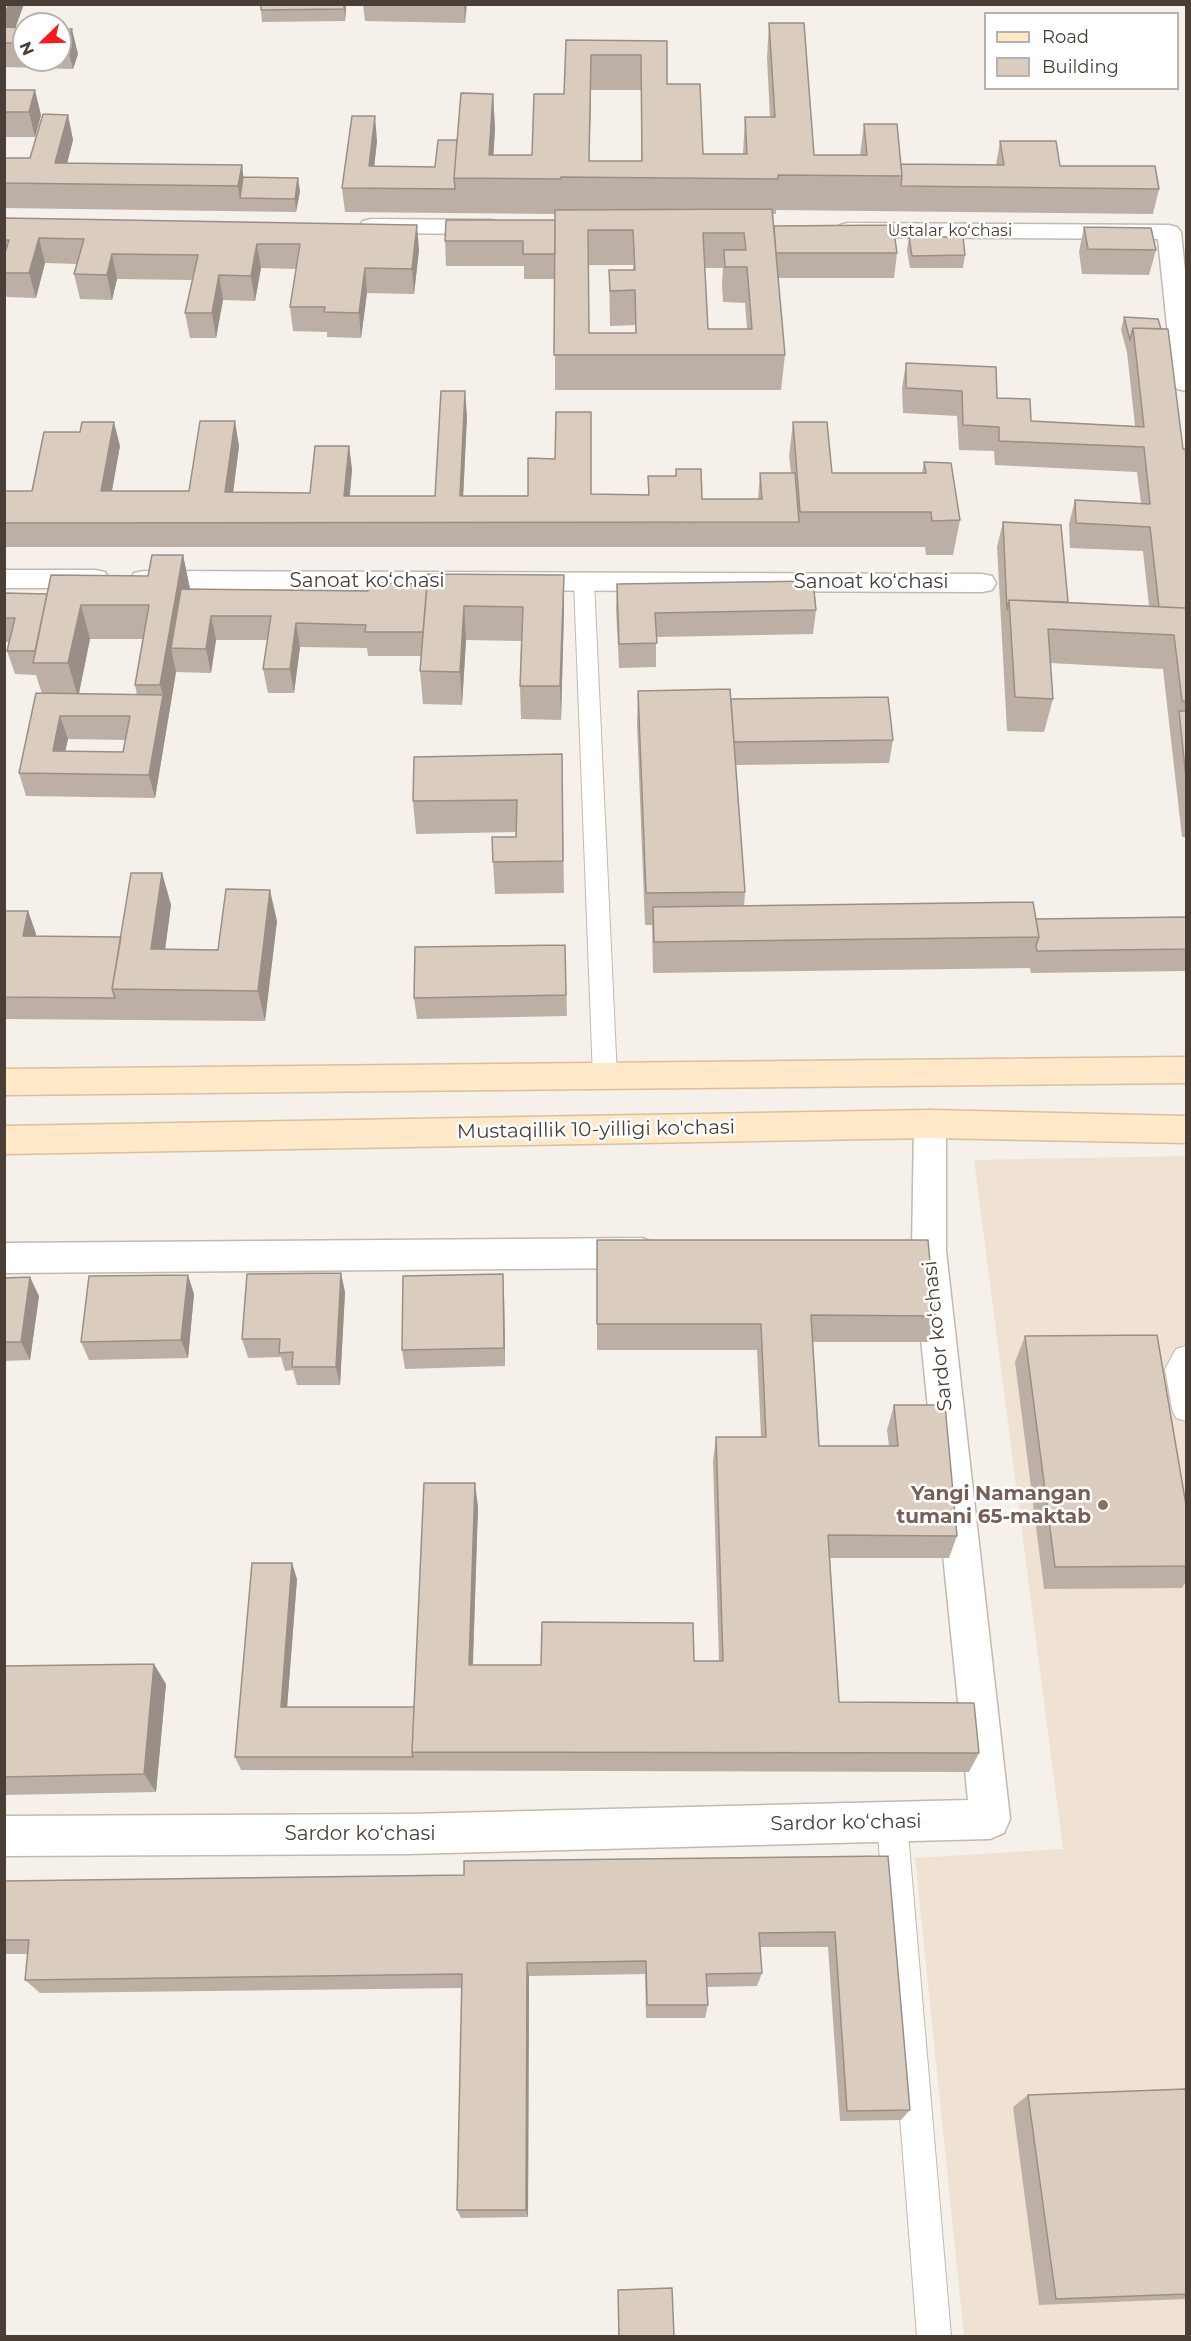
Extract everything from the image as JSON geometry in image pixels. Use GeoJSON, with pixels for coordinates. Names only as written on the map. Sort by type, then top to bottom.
{"type":"FeatureCollection","features":[{"type":"Feature","properties":{"kind":"main road"},"geometry":{"type":"LineString","coordinates":[[4,1082],[1186,1070]]}},
{"type":"Feature","properties":{"kind":"main road","name":"Mustaqillik 10-yilligi ko'chasi"},"geometry":{"type":"LineString","coordinates":[[4,1140],[930,1124],[1186,1130]]}},
{"type":"Feature","properties":{"kind":"street"},"geometry":{"type":"LineString","coordinates":[[349,226],[515,227]]}},
{"type":"Feature","properties":{"kind":"street","name":"Ustalar koʻchasi"},"geometry":{"type":"LineString","coordinates":[[824,230],[1169,232],[1186,383]]}},
{"type":"Feature","properties":{"kind":"street","name":"Sanoat koʻchasi"},"geometry":{"type":"LineString","coordinates":[[4,579],[982,583]]}},
{"type":"Feature","properties":{"kind":"street","name":"Sardor koʻchasi"},"geometry":{"type":"LineString","coordinates":[[4,1836],[409,1834],[990,1819],[912,1251],[930,1124]]}},
{"type":"Feature","properties":{"kind":"street"},"geometry":{"type":"LineString","coordinates":[[4,1258],[669,1253]]}},
{"type":"Feature","properties":{"kind":"lane"},"geometry":{"type":"LineString","coordinates":[[584,582],[605,1077]]}},
{"type":"Feature","properties":{"kind":"lane"},"geometry":{"type":"LineString","coordinates":[[1186,1358],[1179,1369],[1186,1409]]}},
{"type":"Feature","properties":{"kind":"lane"},"geometry":{"type":"LineString","coordinates":[[892,1821],[934,2337]]}},
{"type":"Feature","properties":{"kind":"shaded area","name":"Yangi Namangan tumani 65-maktab"},"geometry":{"type":"Polygon","coordinates":[[[1186,1156],[1186,2336],[964,2336],[915,1858],[1063,1849],[974,1160],[1186,1156]]]}},
{"type":"Feature","properties":{"kind":"building"},"geometry":{"type":"Polygon","coordinates":[[[4,4],[9,4],[4,17],[4,4]]]}},
{"type":"Feature","properties":{"kind":"building"},"geometry":{"type":"Polygon","coordinates":[[[261,4],[344,4],[344,9],[261,10],[261,4]]]}},
{"type":"Feature","properties":{"kind":"building"},"geometry":{"type":"Polygon","coordinates":[[[769,23],[804,23],[814,155],[867,155],[864,124],[897,124],[902,176],[778,175],[778,179],[454,178],[461,93],[493,94],[489,155],[532,155],[534,94],[564,94],[566,40],[667,41],[667,84],[700,84],[703,154],[747,154],[745,117],[775,117],[769,23]],[[591,55],[589,161],[642,161],[641,55],[591,55]]]}},
{"type":"Feature","properties":{"kind":"building"},"geometry":{"type":"Polygon","coordinates":[[[4,27],[12,27],[12,43],[4,43],[4,27]]]}},
{"type":"Feature","properties":{"kind":"building"},"geometry":{"type":"Polygon","coordinates":[[[4,90],[35,90],[29,112],[4,112],[4,90]]]}},
{"type":"Feature","properties":{"kind":"building"},"geometry":{"type":"Polygon","coordinates":[[[43,114],[68,115],[55,163],[242,165],[238,186],[4,183],[4,158],[30,158],[43,114]]]}},
{"type":"Feature","properties":{"kind":"building"},"geometry":{"type":"Polygon","coordinates":[[[352,116],[375,116],[369,166],[435,167],[438,140],[457,140],[455,189],[342,188],[352,116]]]}},
{"type":"Feature","properties":{"kind":"building"},"geometry":{"type":"Polygon","coordinates":[[[1000,141],[1056,141],[1060,166],[1155,166],[1159,189],[901,186],[901,164],[1004,165],[1000,141]]]}},
{"type":"Feature","properties":{"kind":"building"},"geometry":{"type":"Polygon","coordinates":[[[243,177],[298,178],[295,199],[240,198],[243,177]]]}},
{"type":"Feature","properties":{"kind":"building"},"geometry":{"type":"Polygon","coordinates":[[[772,209],[785,355],[554,355],[555,210],[772,209]],[[588,230],[589,333],[636,333],[635,290],[610,291],[609,270],[635,270],[633,230],[588,230]],[[703,233],[708,329],[752,329],[747,267],[725,267],[724,250],[746,250],[744,233],[703,233]]]}},
{"type":"Feature","properties":{"kind":"building"},"geometry":{"type":"Polygon","coordinates":[[[4,218],[417,225],[412,269],[365,268],[359,313],[324,312],[325,307],[290,307],[300,244],[257,244],[251,276],[219,275],[212,313],[185,313],[198,255],[112,254],[107,275],[74,274],[84,239],[39,238],[29,273],[4,273],[4,256],[9,240],[4,240],[4,218]]]}},
{"type":"Feature","properties":{"kind":"building"},"geometry":{"type":"Polygon","coordinates":[[[446,220],[555,220],[555,254],[523,254],[523,241],[445,241],[446,220]]]}},
{"type":"Feature","properties":{"kind":"building"},"geometry":{"type":"Polygon","coordinates":[[[893,225],[897,253],[776,253],[774,226],[893,225]]]}},
{"type":"Feature","properties":{"kind":"building"},"geometry":{"type":"Polygon","coordinates":[[[1084,227],[1151,228],[1156,250],[1088,249],[1084,227]]]}},
{"type":"Feature","properties":{"kind":"building"},"geometry":{"type":"Polygon","coordinates":[[[909,237],[963,237],[965,255],[912,256],[909,237]]]}},
{"type":"Feature","properties":{"kind":"building"},"geometry":{"type":"Polygon","coordinates":[[[1124,317],[1158,319],[1161,329],[1133,328],[1130,340],[1124,317]]]}},
{"type":"Feature","properties":{"kind":"building"},"geometry":{"type":"Polygon","coordinates":[[[1133,328],[1168,329],[1183,449],[1186,449],[1186,608],[1159,607],[1150,527],[1076,523],[1075,500],[1150,504],[1144,447],[999,441],[999,427],[963,425],[962,391],[906,388],[906,363],[996,367],[997,398],[1030,399],[1031,421],[1144,427],[1133,328]]]}},
{"type":"Feature","properties":{"kind":"building"},"geometry":{"type":"Polygon","coordinates":[[[441,391],[465,391],[460,496],[528,496],[528,458],[555,459],[556,412],[591,412],[591,494],[649,495],[648,476],[676,476],[676,469],[701,469],[702,499],[762,499],[760,473],[795,473],[799,522],[4,523],[4,491],[32,491],[44,432],[80,432],[82,422],[114,422],[101,491],[189,491],[200,421],[235,421],[225,492],[310,493],[315,446],[349,446],[344,496],[435,496],[441,391]]]}},
{"type":"Feature","properties":{"kind":"building"},"geometry":{"type":"Polygon","coordinates":[[[793,422],[827,422],[832,473],[926,473],[924,462],[951,463],[960,520],[932,521],[931,512],[800,512],[793,422]]]}},
{"type":"Feature","properties":{"kind":"building"},"geometry":{"type":"Polygon","coordinates":[[[1003,522],[1061,525],[1068,602],[1009,600],[1007,610],[1003,522]]]}},
{"type":"Feature","properties":{"kind":"building"},"geometry":{"type":"Polygon","coordinates":[[[152,555],[183,555],[160,685],[135,685],[149,605],[81,605],[68,663],[33,663],[51,575],[148,576],[152,555]]]}},
{"type":"Feature","properties":{"kind":"building"},"geometry":{"type":"Polygon","coordinates":[[[428,574],[564,575],[560,686],[520,686],[523,607],[464,606],[460,672],[420,671],[428,574]]]}},
{"type":"Feature","properties":{"kind":"building"},"geometry":{"type":"Polygon","coordinates":[[[813,581],[816,610],[655,613],[657,643],[619,644],[617,584],[813,581]]]}},
{"type":"Feature","properties":{"kind":"building"},"geometry":{"type":"Polygon","coordinates":[[[369,583],[427,584],[423,632],[365,632],[366,625],[296,623],[290,669],[263,669],[271,616],[211,616],[206,649],[171,648],[181,589],[368,591],[369,583]]]}},
{"type":"Feature","properties":{"kind":"building"},"geometry":{"type":"Polygon","coordinates":[[[4,593],[47,594],[35,651],[7,651],[15,618],[4,618],[4,593]]]}},
{"type":"Feature","properties":{"kind":"building"},"geometry":{"type":"Polygon","coordinates":[[[1009,600],[1186,608],[1186,701],[1182,701],[1174,635],[1048,629],[1053,699],[1015,697],[1009,600]]]}},
{"type":"Feature","properties":{"kind":"building"},"geometry":{"type":"Polygon","coordinates":[[[730,689],[745,892],[646,893],[638,691],[730,689]]]}},
{"type":"Feature","properties":{"kind":"building"},"geometry":{"type":"Polygon","coordinates":[[[36,693],[163,695],[149,775],[19,773],[36,693]],[[60,716],[53,751],[123,752],[130,716],[60,716]]]}},
{"type":"Feature","properties":{"kind":"building"},"geometry":{"type":"Polygon","coordinates":[[[888,697],[893,740],[734,742],[731,699],[888,697]]]}},
{"type":"Feature","properties":{"kind":"building"},"geometry":{"type":"Polygon","coordinates":[[[1179,711],[1186,711],[1186,778],[1179,711]]]}},
{"type":"Feature","properties":{"kind":"building"},"geometry":{"type":"Polygon","coordinates":[[[562,754],[563,861],[493,862],[492,837],[516,837],[517,800],[413,801],[414,757],[562,754]]]}},
{"type":"Feature","properties":{"kind":"building"},"geometry":{"type":"Polygon","coordinates":[[[131,873],[162,873],[151,949],[218,950],[226,889],[270,890],[258,991],[112,989],[131,873]]]}},
{"type":"Feature","properties":{"kind":"building"},"geometry":{"type":"Polygon","coordinates":[[[1033,902],[1039,937],[654,942],[653,907],[1033,902]]]}},
{"type":"Feature","properties":{"kind":"building"},"geometry":{"type":"Polygon","coordinates":[[[4,911],[28,911],[23,936],[121,937],[112,989],[115,998],[4,997],[4,911]]]}},
{"type":"Feature","properties":{"kind":"building"},"geometry":{"type":"Polygon","coordinates":[[[1186,917],[1186,949],[1037,951],[1039,937],[1036,919],[1186,917]]]}},
{"type":"Feature","properties":{"kind":"building"},"geometry":{"type":"Polygon","coordinates":[[[565,945],[566,995],[414,998],[415,947],[565,945]]]}},
{"type":"Feature","properties":{"kind":"building"},"geometry":{"type":"Polygon","coordinates":[[[597,1240],[928,1240],[935,1316],[811,1315],[819,1446],[898,1446],[894,1405],[945,1405],[957,1536],[828,1535],[839,1702],[974,1703],[979,1753],[412,1752],[424,1483],[475,1483],[469,1665],[541,1665],[542,1622],[693,1623],[694,1661],[723,1661],[716,1437],[766,1437],[761,1324],[597,1324],[597,1240]]]}},
{"type":"Feature","properties":{"kind":"building"},"geometry":{"type":"Polygon","coordinates":[[[341,1273],[336,1367],[292,1367],[293,1352],[279,1353],[280,1339],[242,1339],[247,1274],[341,1273]]]}},
{"type":"Feature","properties":{"kind":"building"},"geometry":{"type":"Polygon","coordinates":[[[503,1274],[504,1348],[402,1350],[403,1276],[503,1274]]]}},
{"type":"Feature","properties":{"kind":"building"},"geometry":{"type":"Polygon","coordinates":[[[188,1275],[181,1340],[81,1342],[89,1276],[188,1275]]]}},
{"type":"Feature","properties":{"kind":"building"},"geometry":{"type":"Polygon","coordinates":[[[30,1277],[21,1342],[4,1342],[4,1278],[30,1277]]]}},
{"type":"Feature","properties":{"kind":"building"},"geometry":{"type":"Polygon","coordinates":[[[1157,1335],[1186,1505],[1186,1566],[1055,1567],[1025,1336],[1157,1335]]]}},
{"type":"Feature","properties":{"kind":"building"},"geometry":{"type":"Polygon","coordinates":[[[252,1563],[292,1563],[281,1707],[414,1707],[413,1757],[235,1757],[252,1563]]]}},
{"type":"Feature","properties":{"kind":"building"},"geometry":{"type":"Polygon","coordinates":[[[154,1664],[144,1774],[4,1777],[4,1666],[154,1664]]]}},
{"type":"Feature","properties":{"kind":"building"},"geometry":{"type":"Polygon","coordinates":[[[888,1856],[910,2110],[847,2111],[835,1932],[759,1933],[762,1973],[706,1974],[708,2005],[647,2005],[646,1961],[527,1963],[526,2210],[457,2210],[462,1974],[25,1980],[29,1940],[4,1940],[4,1881],[464,1875],[464,1861],[888,1856]]]}},
{"type":"Feature","properties":{"kind":"building"},"geometry":{"type":"Polygon","coordinates":[[[1186,2089],[1186,2294],[1056,2299],[1028,2095],[1186,2089]]]}},
{"type":"Feature","properties":{"kind":"building"},"geometry":{"type":"Polygon","coordinates":[[[672,2288],[674,2337],[619,2337],[618,2290],[672,2288]]]}},
{"type":"Feature","properties":{"kind":"place","name":"Yangi Namangan tumani 65-maktab"},"geometry":{"type":"Point","coordinates":[1103,1505]}}]}
